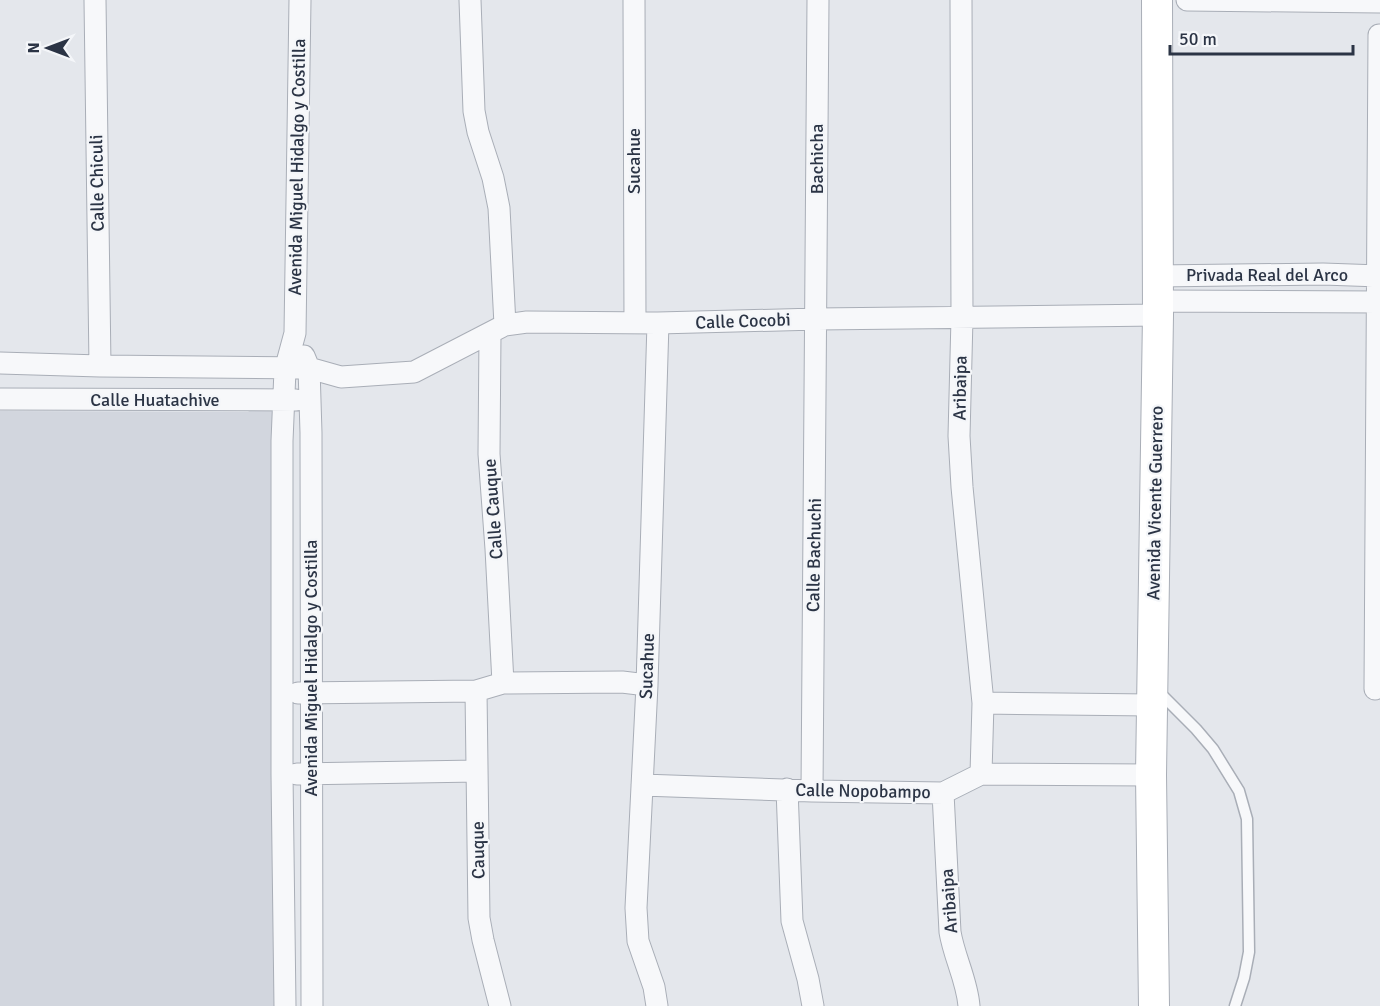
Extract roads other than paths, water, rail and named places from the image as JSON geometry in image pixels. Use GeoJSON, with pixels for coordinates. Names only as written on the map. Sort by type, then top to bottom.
{"type":"FeatureCollection","features":[{"type":"Feature","properties":{"kind":"main road","name":"Avenida Vicente Guerrero"},"geometry":{"type":"LineString","coordinates":[[1154,1006],[1151,775],[1157,297],[1157,0]]}},
{"type":"Feature","properties":{"kind":"street","name":"Calle Chiculi"},"geometry":{"type":"LineString","coordinates":[[96,0],[99,366]]}},
{"type":"Feature","properties":{"kind":"street","name":"Avenida Miguel Hidalgo y Costilla"},"geometry":{"type":"LineString","coordinates":[[285,1006],[281,694],[283,401],[285,370],[295,333],[300,0]]}},
{"type":"Feature","properties":{"kind":"street","name":"Calle Cauque"},"geometry":{"type":"LineString","coordinates":[[470,0],[474,111],[478,132],[493,178],[498,208],[497,330],[489,454],[502,683]]}},
{"type":"Feature","properties":{"kind":"street","name":"Sucahue"},"geometry":{"type":"LineString","coordinates":[[634,0],[635,323]]}},
{"type":"Feature","properties":{"kind":"street","name":"Bachicha"},"geometry":{"type":"LineString","coordinates":[[817,319],[818,0]]}},
{"type":"Feature","properties":{"kind":"street","name":"Aribaipa"},"geometry":{"type":"LineString","coordinates":[[961,0],[960,436],[962,487],[983,703],[981,774]]}},
{"type":"Feature","properties":{"kind":"street"},"geometry":{"type":"LineString","coordinates":[[1187,0],[1380,2]]}},
{"type":"Feature","properties":{"kind":"street"},"geometry":{"type":"LineString","coordinates":[[1375,689],[1378,640],[1379,35]]}},
{"type":"Feature","properties":{"kind":"street","name":"Privada Real del Arco"},"geometry":{"type":"LineString","coordinates":[[1157,297],[1379,275]]}},
{"type":"Feature","properties":{"kind":"street","name":"Calle Cocobi"},"geometry":{"type":"LineString","coordinates":[[309,368],[340,378],[414,372],[497,330],[527,322],[658,323],[962,318],[1157,297]]}},
{"type":"Feature","properties":{"kind":"street","name":"Privada Real del Arco"},"geometry":{"type":"LineString","coordinates":[[1157,297],[1379,302]]}},
{"type":"Feature","properties":{"kind":"street","name":"Calle Bachuchi"},"geometry":{"type":"LineString","coordinates":[[812,791],[817,319]]}},
{"type":"Feature","properties":{"kind":"street","name":"Sucahue"},"geometry":{"type":"LineString","coordinates":[[657,1006],[654,987],[638,941],[637,926],[658,323]]}},
{"type":"Feature","properties":{"kind":"street","name":"Avenida Miguel Hidalgo y Costilla"},"geometry":{"type":"LineString","coordinates":[[295,333],[309,368],[312,1006]]}},
{"type":"Feature","properties":{"kind":"street","name":"Calle Huatachive"},"geometry":{"type":"LineString","coordinates":[[0,363],[285,370],[309,368]]}},
{"type":"Feature","properties":{"kind":"street","name":"Calle Cocobi"},"geometry":{"type":"LineString","coordinates":[[309,399],[340,378]]}},
{"type":"Feature","properties":{"kind":"street","name":"Calle Huatachive"},"geometry":{"type":"LineString","coordinates":[[0,399],[283,401],[309,399]]}},
{"type":"Feature","properties":{"kind":"street"},"geometry":{"type":"LineString","coordinates":[[281,694],[476,691],[502,683],[622,682],[647,685]]}},
{"type":"Feature","properties":{"kind":"street","name":"Cauque"},"geometry":{"type":"LineString","coordinates":[[476,691],[479,918],[500,1006]]}},
{"type":"Feature","properties":{"kind":"street"},"geometry":{"type":"LineString","coordinates":[[983,703],[1152,695]]}},
{"type":"Feature","properties":{"kind":"street"},"geometry":{"type":"LineString","coordinates":[[282,774],[477,771]]}},
{"type":"Feature","properties":{"kind":"street","name":"Calle Nopobampo"},"geometry":{"type":"LineString","coordinates":[[642,785],[943,793],[981,774],[1151,775]]}},
{"type":"Feature","properties":{"kind":"street"},"geometry":{"type":"LineString","coordinates":[[786,789],[792,921],[813,1006]]}},
{"type":"Feature","properties":{"kind":"street","name":"Aribaipa"},"geometry":{"type":"LineString","coordinates":[[943,793],[950,932],[969,1006]]}},
{"type":"Feature","properties":{"kind":"lane"},"geometry":{"type":"LineString","coordinates":[[1152,695],[1196,729],[1213,749],[1239,791],[1247,819],[1249,952],[1235,1006]]}}]}
